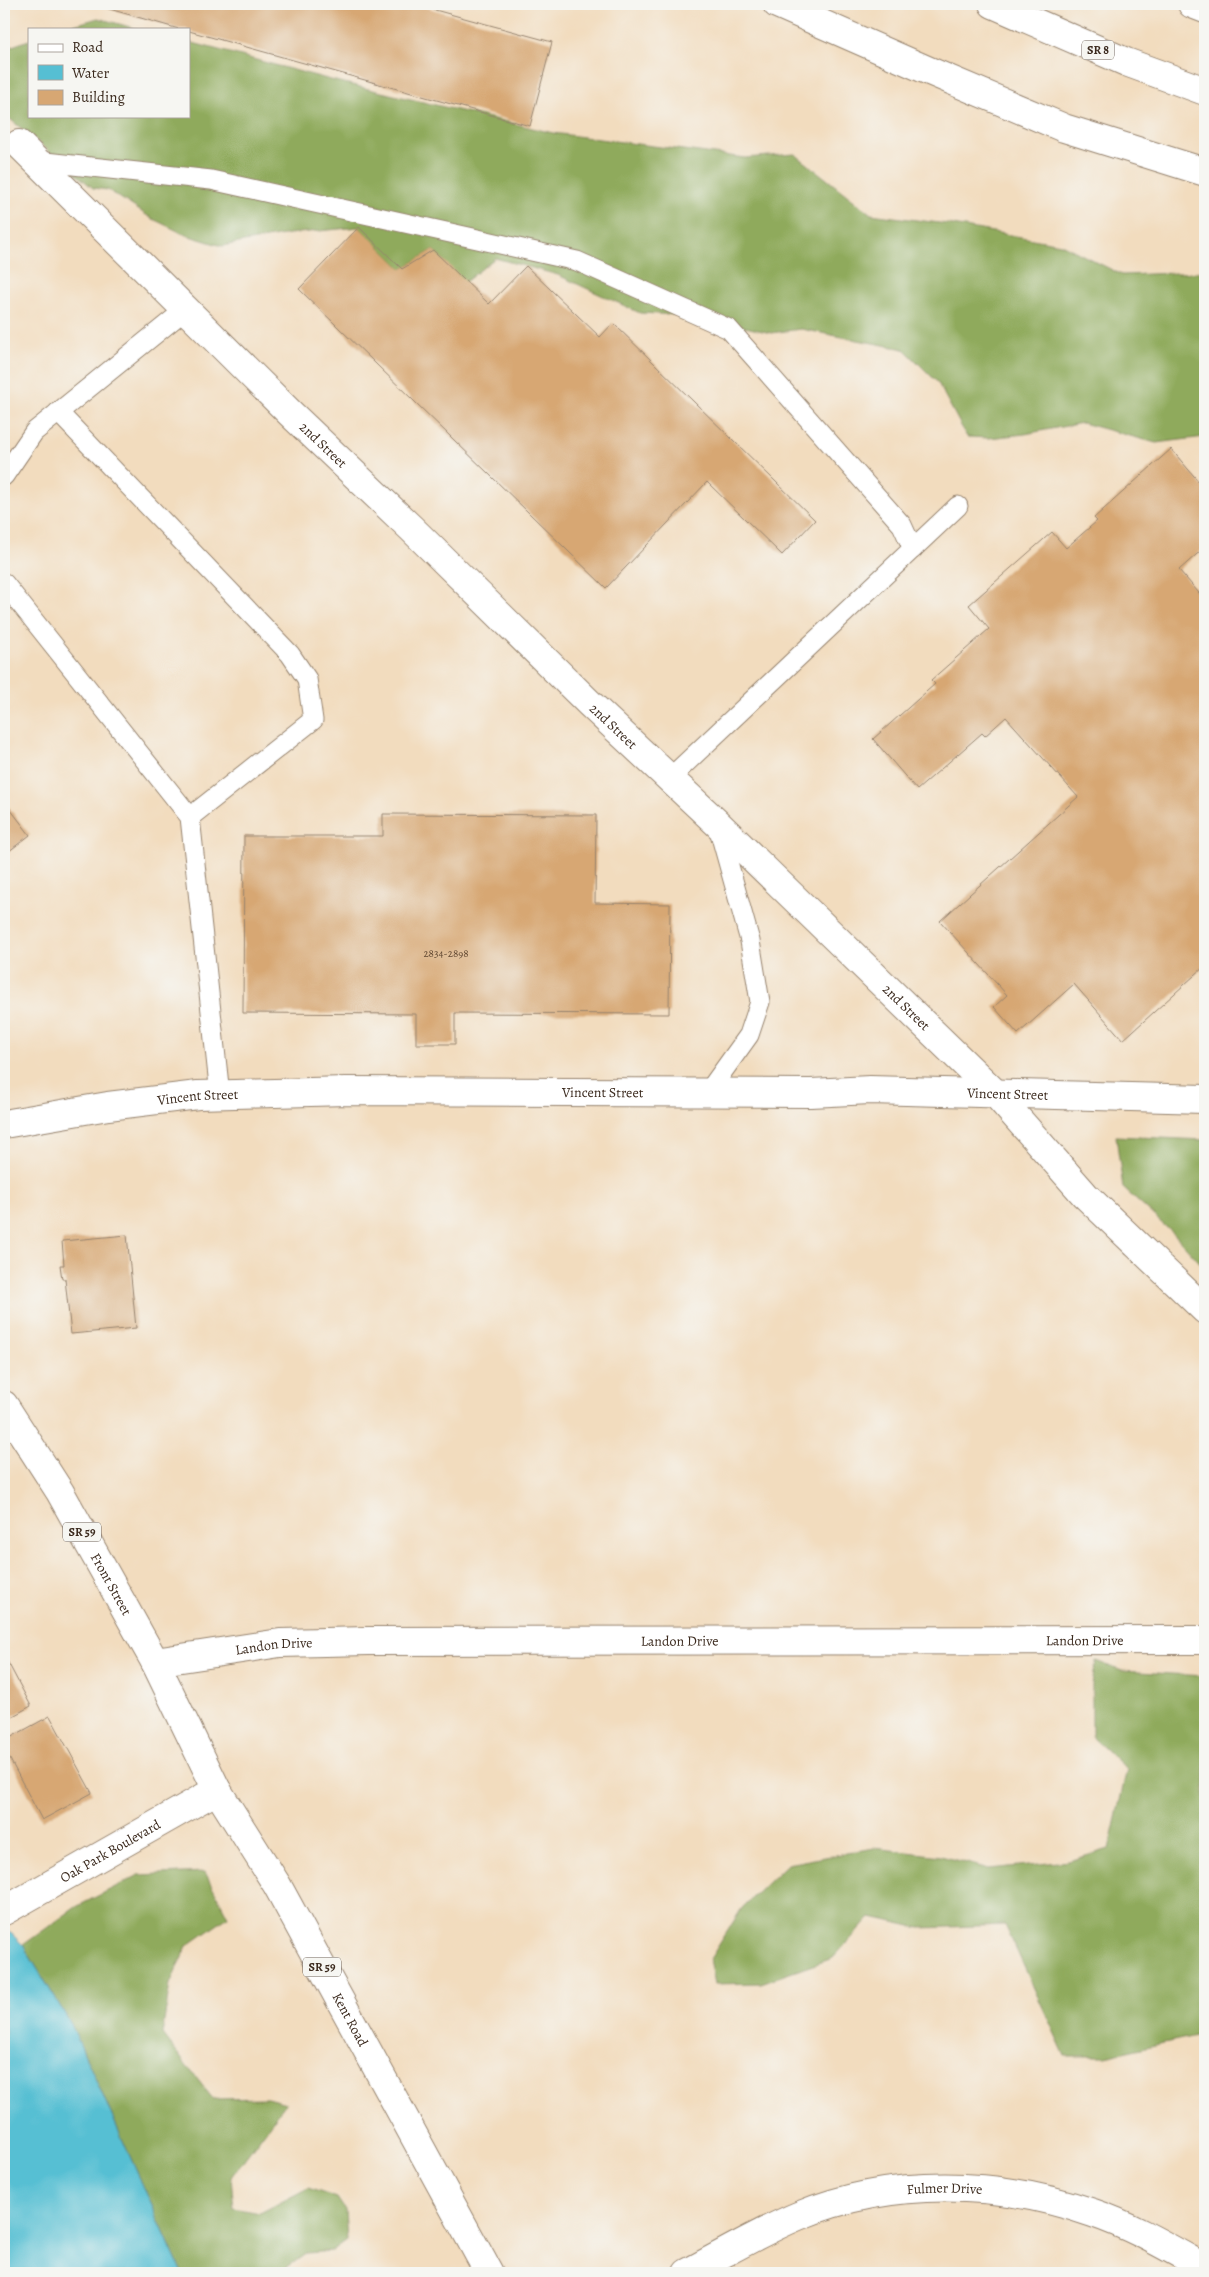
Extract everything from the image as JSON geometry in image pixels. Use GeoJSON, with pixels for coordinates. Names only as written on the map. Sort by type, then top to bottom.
{"type":"FeatureCollection","features":[{"type":"Feature","properties":{"kind":"main road"},"geometry":{"type":"LineString","coordinates":[[777,4],[1064,128],[1205,172]]}},
{"type":"Feature","properties":{"kind":"main road","name":"SR 8"},"geometry":{"type":"LineString","coordinates":[[993,4],[1126,62],[1205,91]]}},
{"type":"Feature","properties":{"kind":"main road"},"geometry":{"type":"LineString","coordinates":[[1192,4],[1205,9]]}},
{"type":"Feature","properties":{"kind":"main road","name":"2nd Street"},"geometry":{"type":"LineString","coordinates":[[20,149],[291,414],[996,1094],[1085,1195],[1205,1310]]}},
{"type":"Feature","properties":{"kind":"main road","name":"Vincent Street"},"geometry":{"type":"LineString","coordinates":[[4,1124],[108,1106],[198,1095],[346,1091],[811,1093],[870,1090],[1205,1099]]}},
{"type":"Feature","properties":{"kind":"main road","name":"Front Street"},"geometry":{"type":"LineString","coordinates":[[4,1405],[60,1492],[155,1662]]}},
{"type":"Feature","properties":{"kind":"main road","name":"Landon Drive"},"geometry":{"type":"LineString","coordinates":[[155,1662],[280,1643],[369,1641],[1205,1640]]}},
{"type":"Feature","properties":{"kind":"main road","name":"Kent Road"},"geometry":{"type":"LineString","coordinates":[[155,1662],[217,1790],[278,1885],[489,2273]]}},
{"type":"Feature","properties":{"kind":"main road","name":"Oak Park Boulevard"},"geometry":{"type":"LineString","coordinates":[[4,1910],[217,1790]]}},
{"type":"Feature","properties":{"kind":"main road","name":"Fulmer Drive"},"geometry":{"type":"LineString","coordinates":[[687,2273],[798,2216],[872,2194],[946,2187],[1006,2191],[1035,2196],[1094,2213],[1153,2239],[1205,2268]]}},
{"type":"Feature","properties":{"kind":"lane"},"geometry":{"type":"LineString","coordinates":[[20,149],[211,180],[568,259],[586,265],[729,329],[902,524],[913,549]]}},
{"type":"Feature","properties":{"kind":"lane"},"geometry":{"type":"LineString","coordinates":[[4,476],[34,432],[186,310]]}},
{"type":"Feature","properties":{"kind":"lane"},"geometry":{"type":"LineString","coordinates":[[58,412],[290,654],[307,678],[313,720],[190,817]]}},
{"type":"Feature","properties":{"kind":"lane"},"geometry":{"type":"LineString","coordinates":[[670,778],[958,506]]}},
{"type":"Feature","properties":{"kind":"lane"},"geometry":{"type":"LineString","coordinates":[[4,583],[190,817],[220,1095]]}},
{"type":"Feature","properties":{"kind":"lane"},"geometry":{"type":"LineString","coordinates":[[708,1092],[748,1035],[760,1002],[750,941],[717,823]]}},
{"type":"Feature","properties":{"kind":"green space"},"geometry":{"type":"Polygon","coordinates":[[[98,18],[133,28],[63,28],[98,18]]]}},
{"type":"Feature","properties":{"kind":"green space"},"geometry":{"type":"Polygon","coordinates":[[[28,40],[28,118],[190,118],[190,42],[331,80],[553,133],[745,158],[795,154],[871,214],[947,224],[1061,244],[1122,275],[1205,272],[1205,437],[1156,443],[1082,423],[1025,434],[989,438],[967,437],[938,383],[904,349],[801,329],[771,333],[698,316],[640,313],[558,275],[495,258],[465,282],[433,250],[402,269],[359,227],[289,234],[222,246],[186,235],[151,218],[108,190],[93,188],[4,114],[4,49],[28,40]]]}},
{"type":"Feature","properties":{"kind":"green space"},"geometry":{"type":"Polygon","coordinates":[[[1116,1136],[1205,1140],[1205,1268],[1176,1236],[1123,1188],[1116,1136]]]}},
{"type":"Feature","properties":{"kind":"green space"},"geometry":{"type":"Polygon","coordinates":[[[1096,1661],[1122,1671],[1205,1676],[1205,2034],[1105,2056],[1065,2056],[1005,1925],[920,1928],[871,1917],[833,1958],[761,1983],[715,1984],[710,1959],[742,1908],[787,1864],[874,1848],[941,1856],[989,1869],[1069,1861],[1109,1849],[1127,1769],[1092,1737],[1092,1685],[1096,1661]]]}},
{"type":"Feature","properties":{"kind":"green space"},"geometry":{"type":"Polygon","coordinates":[[[205,1872],[228,1917],[187,1946],[170,1984],[162,2034],[213,2099],[267,2098],[286,2103],[231,2177],[234,2208],[260,2213],[308,2188],[337,2198],[345,2210],[347,2240],[332,2251],[307,2253],[279,2273],[182,2273],[71,2024],[23,1945],[76,1907],[139,1875],[205,1872]]]}},
{"type":"Feature","properties":{"kind":"water"},"geometry":{"type":"Polygon","coordinates":[[[4,1926],[23,1945],[71,2024],[182,2273],[4,2273],[4,1926]]]}},
{"type":"Feature","properties":{"kind":"building"},"geometry":{"type":"Polygon","coordinates":[[[92,4],[413,4],[552,42],[530,126],[190,31],[190,28],[176,28],[92,4]]]}},
{"type":"Feature","properties":{"kind":"building"},"geometry":{"type":"Polygon","coordinates":[[[359,227],[402,269],[433,250],[489,304],[526,266],[600,337],[613,323],[815,520],[782,555],[707,482],[606,588],[299,289],[359,227]]]}},
{"type":"Feature","properties":{"kind":"building"},"geometry":{"type":"Polygon","coordinates":[[[1171,449],[1205,489],[1205,547],[1179,570],[1205,600],[1201,605],[1205,611],[1205,966],[1123,1040],[1074,984],[1018,1034],[994,1007],[1007,995],[940,921],[1078,797],[1006,717],[985,736],[982,733],[917,790],[873,739],[935,684],[931,680],[989,629],[969,605],[1052,532],[1066,548],[1097,521],[1094,518],[1171,449]]]}},
{"type":"Feature","properties":{"kind":"building"},"geometry":{"type":"Polygon","coordinates":[[[4,801],[30,835],[4,855],[4,801]]]}},
{"type":"Feature","properties":{"kind":"building"},"geometry":{"type":"Polygon","coordinates":[[[383,814],[596,815],[595,903],[670,904],[669,1014],[455,1013],[455,1044],[416,1044],[416,1014],[243,1013],[244,836],[383,836],[383,814]]]}},
{"type":"Feature","properties":{"kind":"building"},"geometry":{"type":"Polygon","coordinates":[[[127,1235],[136,1328],[71,1334],[65,1279],[62,1279],[60,1265],[64,1265],[62,1241],[127,1235]]]}},
{"type":"Feature","properties":{"kind":"building"},"geometry":{"type":"Polygon","coordinates":[[[4,1655],[31,1706],[4,1721],[4,1655]]]}},
{"type":"Feature","properties":{"kind":"building"},"geometry":{"type":"Polygon","coordinates":[[[50,1716],[92,1793],[42,1820],[4,1748],[4,1741],[50,1716]]]}}]}
